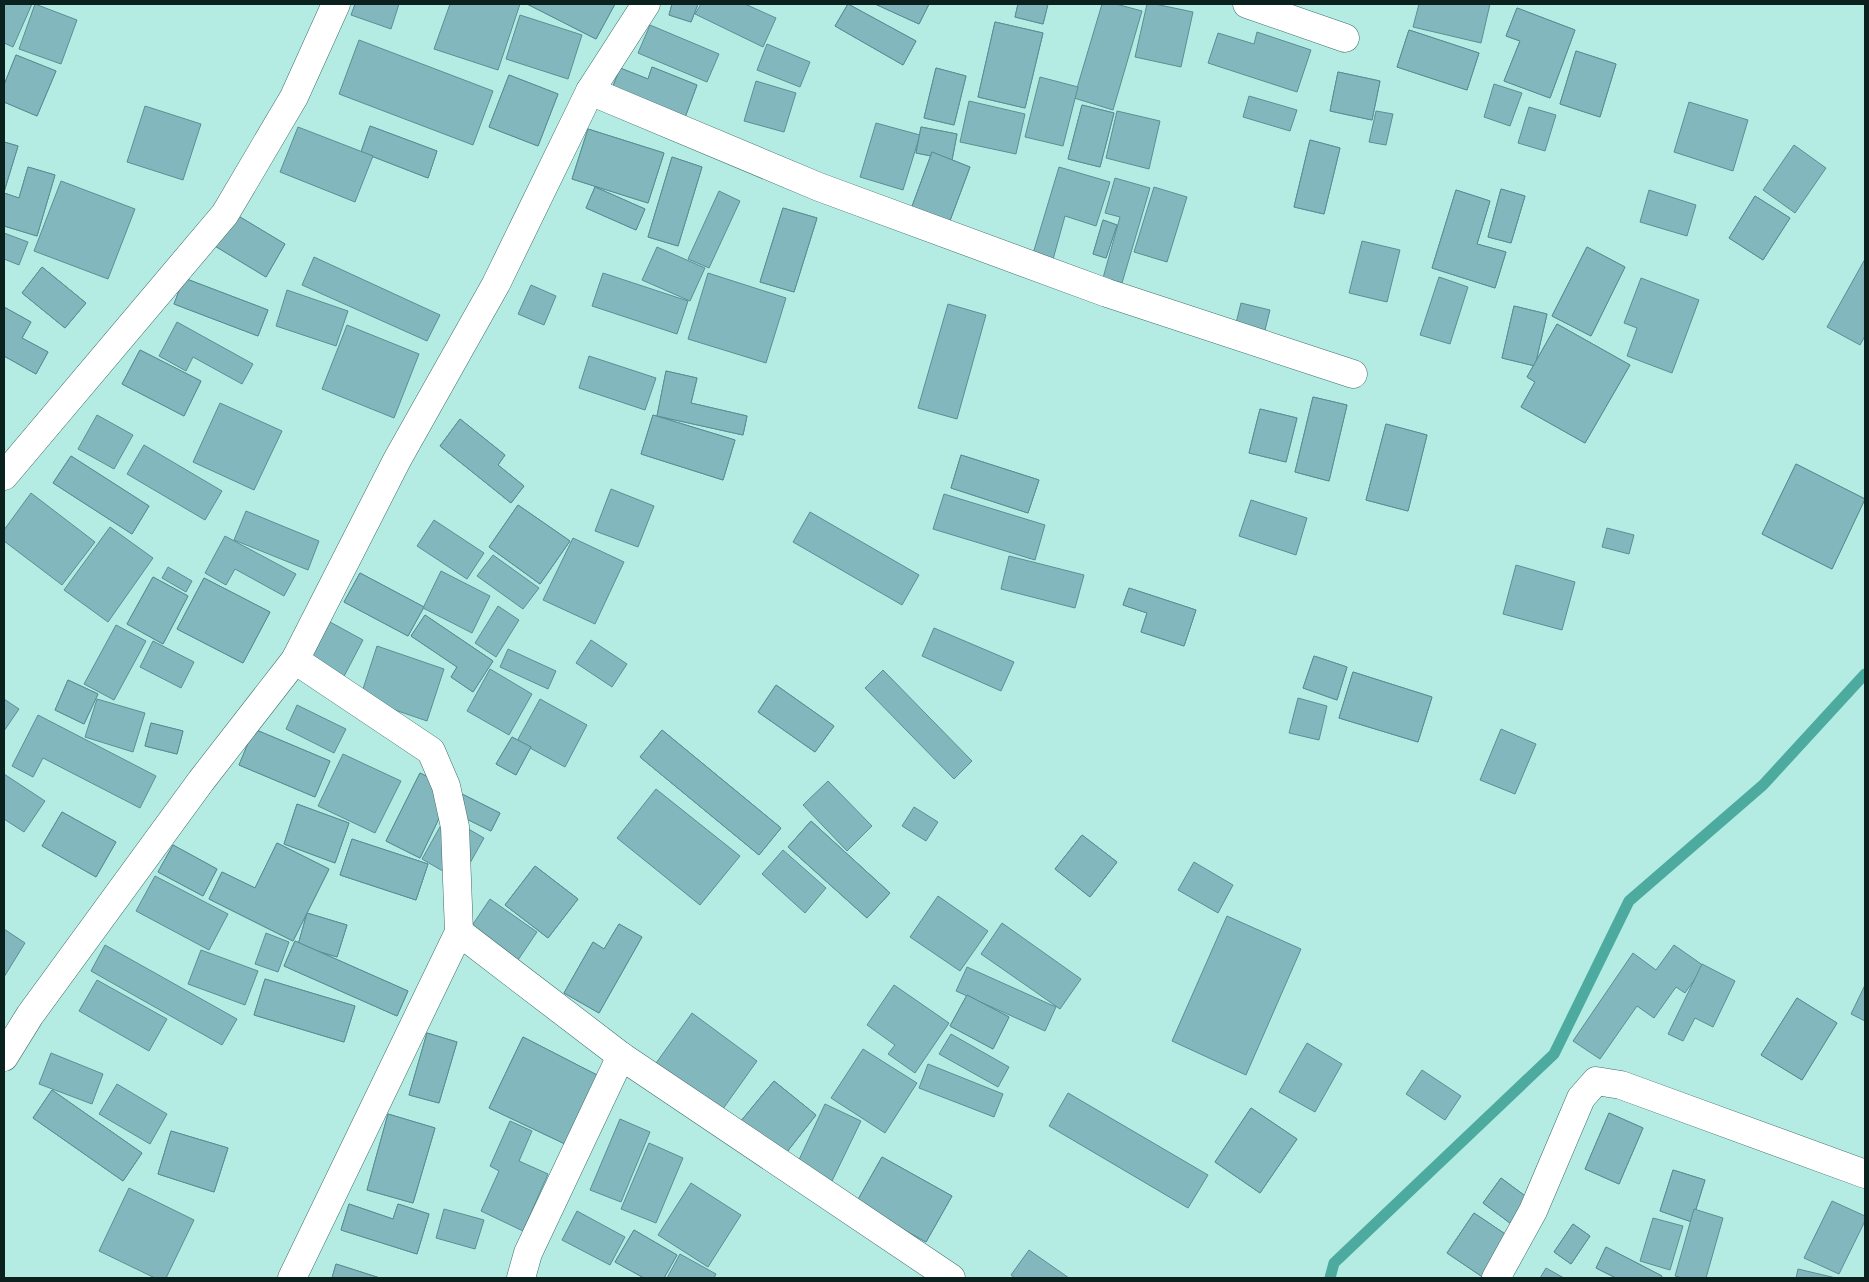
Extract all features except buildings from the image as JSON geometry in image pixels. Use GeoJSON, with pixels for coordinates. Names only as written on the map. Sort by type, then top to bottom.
{"type":"FeatureCollection","features":[{"type":"Feature","properties":{"kind":"street"},"geometry":{"type":"LineString","coordinates":[[4,476],[225,214],[294,97],[336,4]]}},
{"type":"Feature","properties":{"kind":"street"},"geometry":{"type":"LineString","coordinates":[[4,1057],[30,1016],[201,781],[295,660],[397,460],[496,284],[590,92],[646,4]]}},
{"type":"Feature","properties":{"kind":"street"},"geometry":{"type":"LineString","coordinates":[[1247,4],[1345,38]]}},
{"type":"Feature","properties":{"kind":"street"},"geometry":{"type":"LineString","coordinates":[[590,92],[819,187],[1108,293],[1353,374]]}},
{"type":"Feature","properties":{"kind":"street"},"geometry":{"type":"LineString","coordinates":[[292,1278],[459,932],[455,827],[446,786],[431,751],[295,660]]}},
{"type":"Feature","properties":{"kind":"street"},"geometry":{"type":"LineString","coordinates":[[459,932],[620,1056],[951,1278]]}},
{"type":"Feature","properties":{"kind":"street"},"geometry":{"type":"LineString","coordinates":[[521,1278],[528,1253],[620,1056]]}},
{"type":"Feature","properties":{"kind":"street"},"geometry":{"type":"LineString","coordinates":[[1496,1278],[1533,1211],[1582,1098],[1596,1082],[1621,1084],[1865,1174]]}},
{"type":"Feature","properties":{"kind":"waterway"},"geometry":{"type":"LineString","coordinates":[[1330,1278],[1334,1263],[1554,1054],[1629,901],[1763,785],[1865,674]]}}]}
